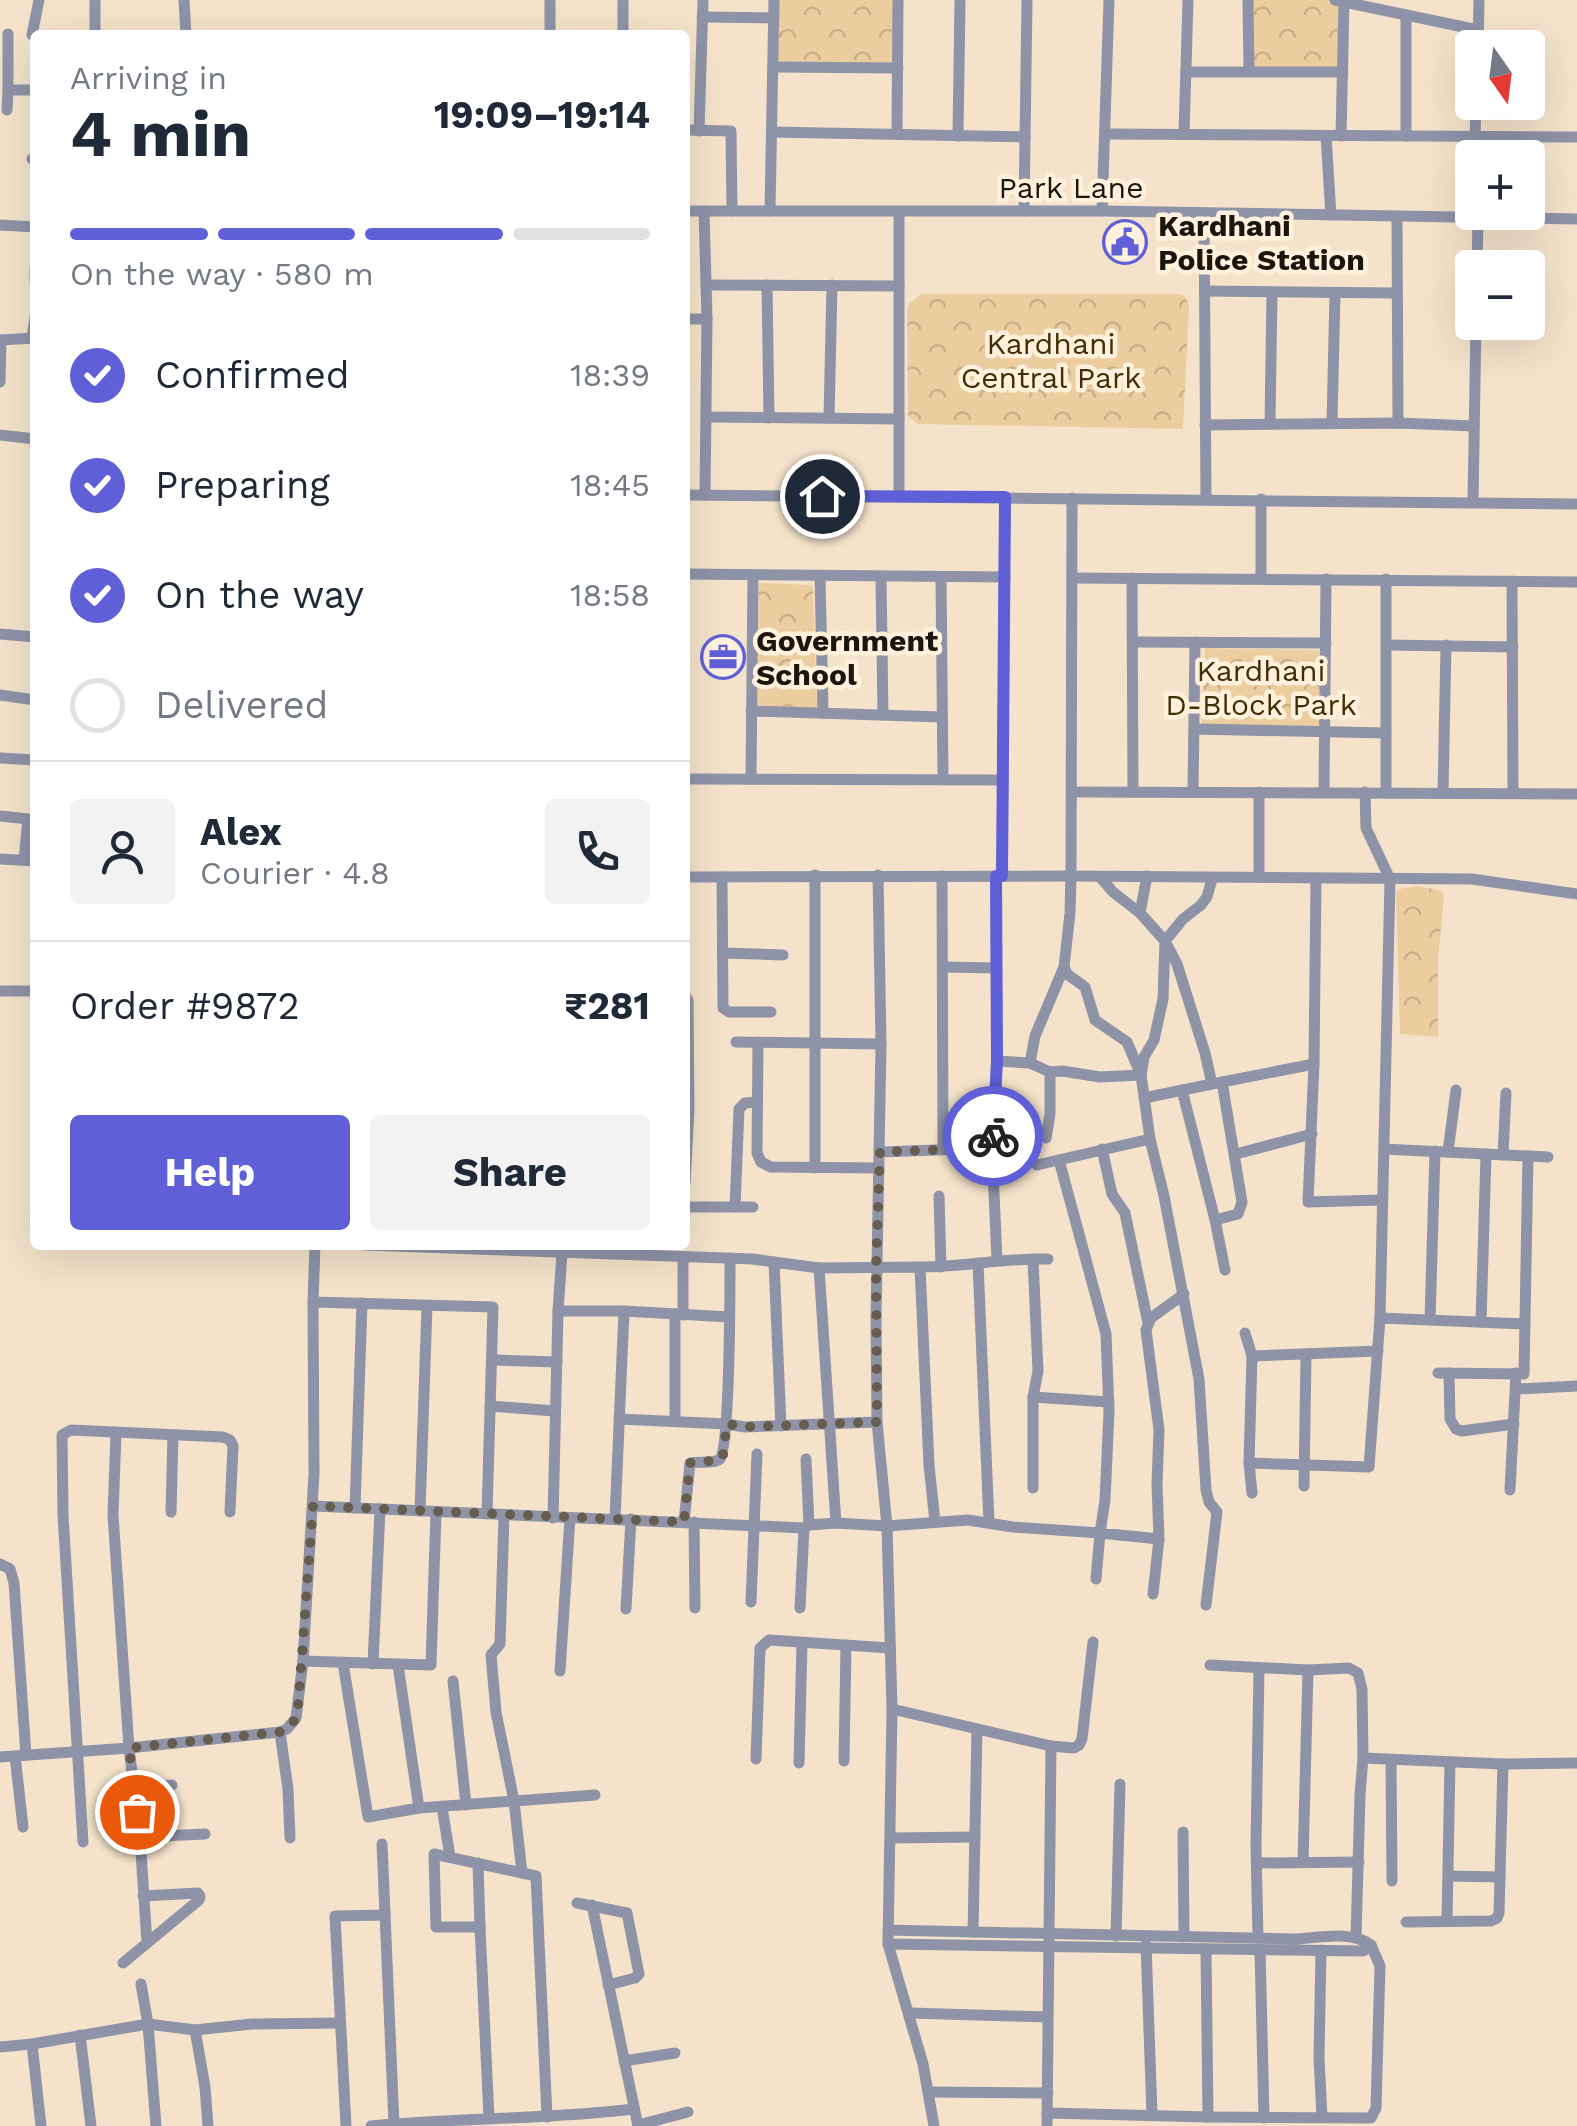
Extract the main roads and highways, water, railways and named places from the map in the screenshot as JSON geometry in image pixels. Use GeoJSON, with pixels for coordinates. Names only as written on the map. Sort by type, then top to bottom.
{"type":"FeatureCollection","features":[{"type":"Feature","properties":{"kind":"place","name":"Kardhani Police Station"},"geometry":{"type":"Point","coordinates":[1125,242]}},
{"type":"Feature","properties":{"kind":"place","name":"Government School"},"geometry":{"type":"Point","coordinates":[723,657]}},
{"type":"Feature","properties":{"kind":"park label","name":"Kardhani Central Park"},"geometry":{"type":"Point","coordinates":[1051,360]}},
{"type":"Feature","properties":{"kind":"park label","name":"Kardhani D-Block Park"},"geometry":{"type":"Point","coordinates":[1261,687]}}]}
